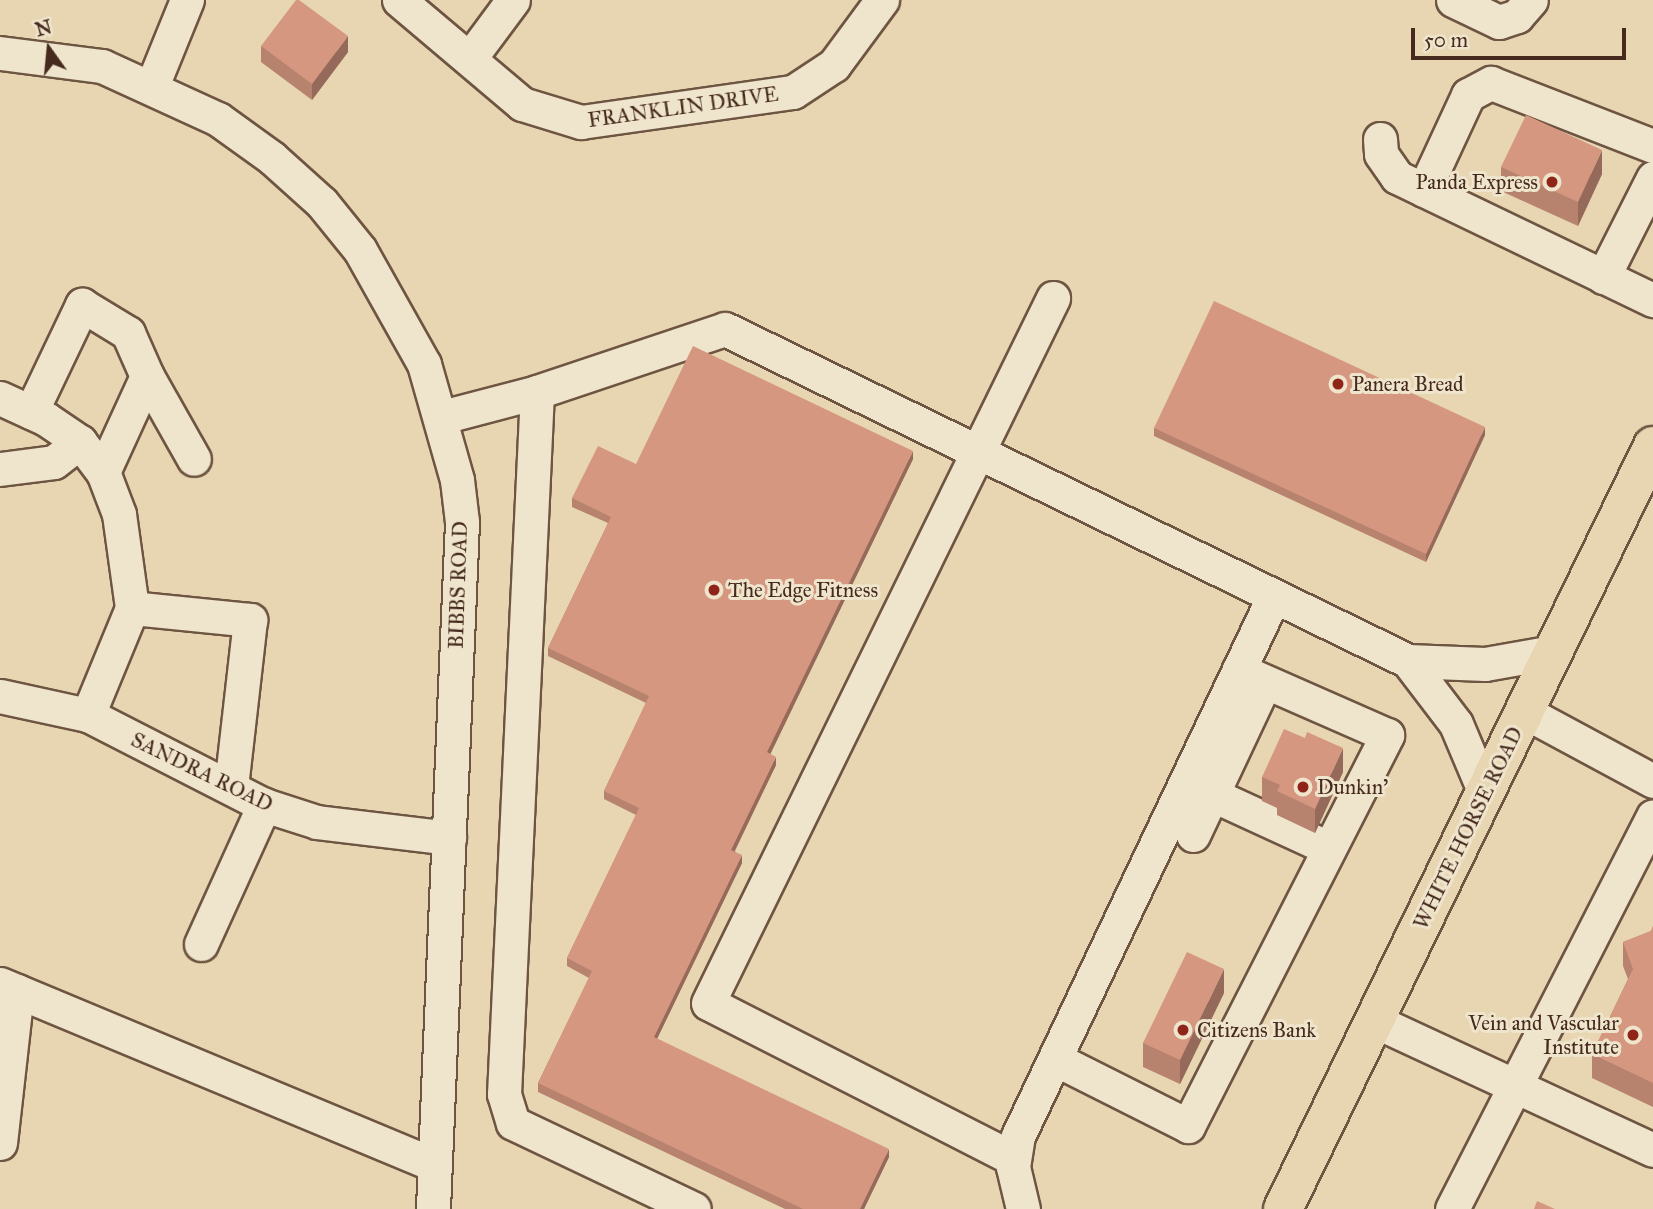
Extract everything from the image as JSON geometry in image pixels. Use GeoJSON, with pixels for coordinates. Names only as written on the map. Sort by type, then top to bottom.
{"type":"FeatureCollection","features":[{"type":"Feature","properties":{"kind":"main road","name":"WHITE HORSE ROAD"},"geometry":{"type":"LineString","coordinates":[[1283,1209],[1653,446]]}},
{"type":"Feature","properties":{"kind":"street"},"geometry":{"type":"LineString","coordinates":[[152,86],[187,0]]}},
{"type":"Feature","properties":{"kind":"street","name":"FRANKLIN DRIVE"},"geometry":{"type":"LineString","coordinates":[[399,0],[522,104],[580,122],[793,92],[834,65],[881,0]]}},
{"type":"Feature","properties":{"kind":"street"},"geometry":{"type":"LineString","coordinates":[[470,58],[513,0]]}},
{"type":"Feature","properties":{"kind":"street"},"geometry":{"type":"LineString","coordinates":[[1453,0],[1499,22],[1517,16],[1531,0]]}},
{"type":"Feature","properties":{"kind":"street","name":"BIBBS ROAD"},"geometry":{"type":"LineString","coordinates":[[0,54],[102,66],[152,86],[218,119],[272,158],[322,203],[360,250],[425,364],[442,417],[457,480],[462,522],[433,1209]]}},
{"type":"Feature","properties":{"kind":"street"},"geometry":{"type":"LineString","coordinates":[[1424,190],[1468,94],[1491,83],[1653,146]]}},
{"type":"Feature","properties":{"kind":"street"},"geometry":{"type":"LineString","coordinates":[[1380,139],[1387,167],[1424,190],[1653,300]]}},
{"type":"Feature","properties":{"kind":"street"},"geometry":{"type":"LineString","coordinates":[[1603,277],[1653,178]]}},
{"type":"Feature","properties":{"kind":"street"},"geometry":{"type":"LineString","coordinates":[[1014,1159],[708,1003],[1053,298]]}},
{"type":"Feature","properties":{"kind":"street"},"geometry":{"type":"LineString","coordinates":[[31,412],[82,305],[128,333],[147,376],[194,459]]}},
{"type":"Feature","properties":{"kind":"street"},"geometry":{"type":"LineString","coordinates":[[442,417],[537,392],[725,329],[1408,661],[1485,664],[1553,652]]}},
{"type":"Feature","properties":{"kind":"street"},"geometry":{"type":"LineString","coordinates":[[103,472],[147,376]]}},
{"type":"Feature","properties":{"kind":"street"},"geometry":{"type":"LineString","coordinates":[[537,392],[504,1094],[513,1123],[694,1209]]}},
{"type":"Feature","properties":{"kind":"street"},"geometry":{"type":"LineString","coordinates":[[0,397],[31,412],[80,442],[103,472],[119,514],[132,608],[88,715]]}},
{"type":"Feature","properties":{"kind":"street"},"geometry":{"type":"LineString","coordinates":[[0,469],[54,461],[80,442]]}},
{"type":"Feature","properties":{"kind":"street"},"geometry":{"type":"LineString","coordinates":[[1193,835],[1213,795],[1252,676],[1274,596]]}},
{"type":"Feature","properties":{"kind":"street"},"geometry":{"type":"LineString","coordinates":[[132,608],[250,620],[231,787]]}},
{"type":"Feature","properties":{"kind":"street"},"geometry":{"type":"LineString","coordinates":[[1408,661],[1456,724],[1485,793]]}},
{"type":"Feature","properties":{"kind":"street"},"geometry":{"type":"LineString","coordinates":[[1055,1059],[1188,1126],[1387,735],[1252,676]]}},
{"type":"Feature","properties":{"kind":"street"},"geometry":{"type":"LineString","coordinates":[[1023,1209],[1017,1198],[1014,1159],[1018,1136],[1252,676]]}},
{"type":"Feature","properties":{"kind":"street","name":"SANDRA ROAD"},"geometry":{"type":"LineString","coordinates":[[0,696],[88,715],[264,805],[317,822],[449,838]]}},
{"type":"Feature","properties":{"kind":"street"},"geometry":{"type":"LineString","coordinates":[[1525,712],[1653,781]]}},
{"type":"Feature","properties":{"kind":"street"},"geometry":{"type":"LineString","coordinates":[[1213,795],[1328,848]]}},
{"type":"Feature","properties":{"kind":"street"},"geometry":{"type":"LineString","coordinates":[[201,944],[264,805]]}},
{"type":"Feature","properties":{"kind":"street"},"geometry":{"type":"LineString","coordinates":[[1452,1209],[1653,817]]}},
{"type":"Feature","properties":{"kind":"street"},"geometry":{"type":"LineString","coordinates":[[0,1143],[9,988],[434,1166]]}},
{"type":"Feature","properties":{"kind":"street"},"geometry":{"type":"LineString","coordinates":[[1375,1021],[1653,1150]]}},
{"type":"Feature","properties":{"kind":"building"},"geometry":{"type":"Polygon","coordinates":[[[296,0],[348,36],[312,84],[261,46],[296,0]]]}},
{"type":"Feature","properties":{"kind":"building"},"geometry":{"type":"Polygon","coordinates":[[[1526,115],[1602,150],[1578,202],[1501,167],[1526,115]]]}},
{"type":"Feature","properties":{"kind":"building"},"geometry":{"type":"Polygon","coordinates":[[[1214,301],[1485,427],[1426,554],[1154,428],[1214,301]]]}},
{"type":"Feature","properties":{"kind":"building"},"geometry":{"type":"Polygon","coordinates":[[[693,346],[913,451],[767,752],[776,757],[731,850],[742,855],[654,1037],[889,1149],[860,1209],[803,1209],[538,1083],[592,971],[567,958],[639,808],[604,791],[649,696],[548,648],[611,517],[572,498],[598,446],[636,464],[693,346]]]}},
{"type":"Feature","properties":{"kind":"building"},"geometry":{"type":"Polygon","coordinates":[[[1284,729],[1305,738],[1307,732],[1343,748],[1315,809],[1277,791],[1280,785],[1262,777],[1284,729]]]}},
{"type":"Feature","properties":{"kind":"building","name":"Vein and Vascular Institute"},"geometry":{"type":"Polygon","coordinates":[[[1653,926],[1653,1083],[1592,1054],[1633,969],[1623,942],[1651,931],[1653,926]]]}},
{"type":"Feature","properties":{"kind":"building"},"geometry":{"type":"Polygon","coordinates":[[[1187,952],[1224,969],[1180,1060],[1143,1043],[1187,952]]]}},
{"type":"Feature","properties":{"kind":"building"},"geometry":{"type":"Polygon","coordinates":[[[1537,1201],[1555,1209],[1534,1209],[1537,1201]]]}},
{"type":"Feature","properties":{"kind":"place","name":"Panda Express"},"geometry":{"type":"Point","coordinates":[1552,182]}},
{"type":"Feature","properties":{"kind":"place","name":"Panera Bread"},"geometry":{"type":"Point","coordinates":[1338,384]}},
{"type":"Feature","properties":{"kind":"place","name":"The Edge Fitness"},"geometry":{"type":"Point","coordinates":[714,590]}},
{"type":"Feature","properties":{"kind":"place","name":"Dunkin'"},"geometry":{"type":"Point","coordinates":[1303,787]}},
{"type":"Feature","properties":{"kind":"place","name":"Citizens Bank"},"geometry":{"type":"Point","coordinates":[1183,1030]}},
{"type":"Feature","properties":{"kind":"place","name":"Vein and Vascular Institute"},"geometry":{"type":"Point","coordinates":[1633,1035]}}]}
